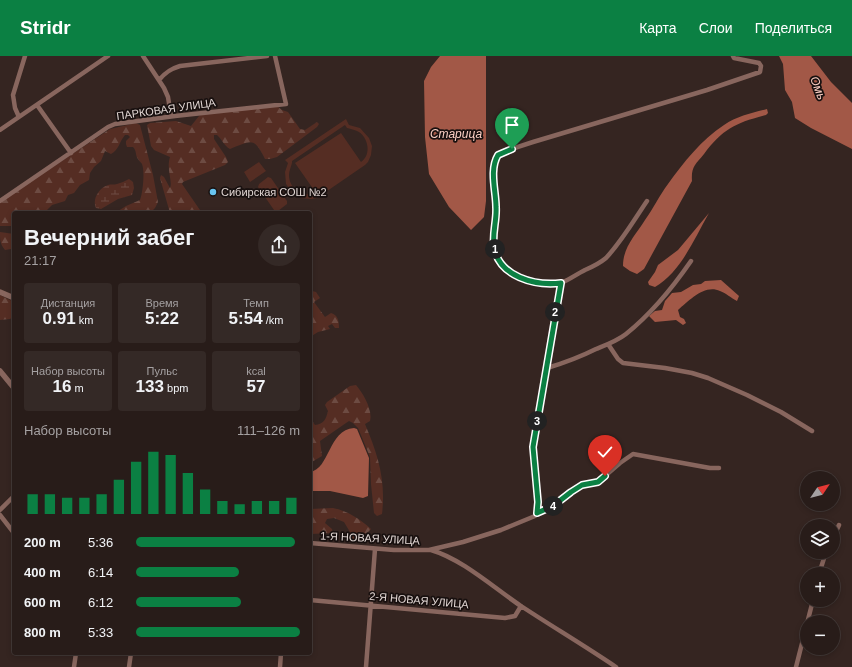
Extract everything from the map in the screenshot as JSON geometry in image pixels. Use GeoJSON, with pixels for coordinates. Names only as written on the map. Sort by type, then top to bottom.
{"type":"FeatureCollection","features":[{"type":"Feature","properties":{"kind":"street"},"geometry":{"type":"LineString","coordinates":[[19,117],[15,108],[13,95],[25,56]]}},
{"type":"Feature","properties":{"kind":"street"},"geometry":{"type":"LineString","coordinates":[[0,130],[108,56]]}},
{"type":"Feature","properties":{"kind":"street"},"geometry":{"type":"LineString","coordinates":[[143,56],[168,97],[171,116]]}},
{"type":"Feature","properties":{"kind":"street"},"geometry":{"type":"LineString","coordinates":[[159,80],[167,71],[180,66],[267,56]]}},
{"type":"Feature","properties":{"kind":"street","name":"ПАРКОВАЯ УЛИЦА"},"geometry":{"type":"LineString","coordinates":[[0,201],[108,127],[115,124],[171,116],[286,104],[275,56]]}},
{"type":"Feature","properties":{"kind":"street"},"geometry":{"type":"LineString","coordinates":[[646,201],[628,229],[606,258],[561,283],[537,283],[520,278],[503,264],[496,254],[494,242],[496,207],[493,183],[494,166],[498,155],[512,149],[707,90],[760,72],[761,66],[759,63],[734,58],[733,56]]}},
{"type":"Feature","properties":{"kind":"street"},"geometry":{"type":"LineString","coordinates":[[37,105],[71,153]]}},
{"type":"Feature","properties":{"kind":"street"},"geometry":{"type":"LineString","coordinates":[[547,368],[567,363],[626,334],[668,292],[692,261]]}},
{"type":"Feature","properties":{"kind":"street"},"geometry":{"type":"LineString","coordinates":[[537,513],[538,502],[533,447],[561,283]]}},
{"type":"Feature","properties":{"kind":"street"},"geometry":{"type":"LineString","coordinates":[[0,292],[12,297]]}},
{"type":"Feature","properties":{"kind":"street"},"geometry":{"type":"LineString","coordinates":[[608,344],[623,364],[665,368],[692,373],[708,378],[747,395],[812,430]]}},
{"type":"Feature","properties":{"kind":"street"},"geometry":{"type":"LineString","coordinates":[[0,371],[12,386]]}},
{"type":"Feature","properties":{"kind":"street"},"geometry":{"type":"LineString","coordinates":[[429,550],[463,542],[501,530],[531,518],[537,513],[553,506],[582,485],[598,482],[620,463],[634,454],[710,468],[719,468]]}},
{"type":"Feature","properties":{"kind":"street"},"geometry":{"type":"LineString","coordinates":[[0,510],[12,498]]}},
{"type":"Feature","properties":{"kind":"street"},"geometry":{"type":"LineString","coordinates":[[0,515],[12,530]]}},
{"type":"Feature","properties":{"kind":"street","name":"1-Я НОВАЯ УЛИЦА"},"geometry":{"type":"LineString","coordinates":[[312,543],[375,549],[429,550]]}},
{"type":"Feature","properties":{"kind":"street"},"geometry":{"type":"LineString","coordinates":[[366,667],[375,549]]}},
{"type":"Feature","properties":{"kind":"street"},"geometry":{"type":"LineString","coordinates":[[429,550],[441,553],[457,562],[521,606],[616,667]]}},
{"type":"Feature","properties":{"kind":"street","name":"2-Я НОВАЯ УЛИЦА"},"geometry":{"type":"LineString","coordinates":[[312,600],[510,618],[515,616],[521,606]]}},
{"type":"Feature","properties":{"kind":"street"},"geometry":{"type":"LineString","coordinates":[[796,667],[811,607]]}},
{"type":"Feature","properties":{"kind":"street"},"geometry":{"type":"LineString","coordinates":[[74,667],[76,655]]}},
{"type":"Feature","properties":{"kind":"street"},"geometry":{"type":"LineString","coordinates":[[129,667],[131,655]]}},
{"type":"Feature","properties":{"kind":"street"},"geometry":{"type":"LineString","coordinates":[[280,667],[281,655]]}},
{"type":"Feature","properties":{"kind":"green space"},"geometry":{"type":"Polygon","coordinates":[[[276,105],[282,110],[288,112],[300,129],[305,130],[317,122],[319,124],[277,157],[270,159],[265,159],[258,147],[251,142],[230,149],[217,135],[214,135],[214,139],[228,162],[225,165],[183,182],[182,184],[201,211],[169,211],[160,178],[161,175],[164,177],[170,188],[170,157],[154,150],[151,146],[147,125],[150,123],[176,121],[191,126],[199,116],[203,114],[276,105]]]}},
{"type":"Feature","properties":{"kind":"green space"},"geometry":{"type":"Polygon","coordinates":[[[346,119],[349,125],[360,128],[369,138],[372,146],[371,155],[365,165],[317,198],[311,199],[301,198],[286,184],[285,172],[288,163],[285,160],[346,119]],[[345,125],[292,161],[289,174],[291,184],[294,188],[306,194],[316,193],[295,163],[341,133],[361,162],[364,159],[368,147],[365,139],[359,132],[347,128],[345,125]]]}},
{"type":"Feature","properties":{"kind":"green space"},"geometry":{"type":"Polygon","coordinates":[[[136,123],[140,125],[153,175],[158,202],[152,211],[118,211],[140,200],[143,187],[142,164],[137,158],[133,147],[127,147],[126,141],[130,137],[125,135],[114,152],[111,154],[105,151],[101,161],[90,173],[89,180],[80,185],[74,193],[68,195],[65,201],[52,205],[46,211],[12,211],[12,226],[0,226],[0,202],[110,129],[136,123]]]}},
{"type":"Feature","properties":{"kind":"green space"},"geometry":{"type":"Polygon","coordinates":[[[259,162],[266,171],[250,182],[244,172],[259,162]]]}},
{"type":"Feature","properties":{"kind":"green space"},"geometry":{"type":"Polygon","coordinates":[[[268,177],[271,178],[287,201],[287,204],[278,211],[274,210],[258,187],[259,184],[268,177]]]}},
{"type":"Feature","properties":{"kind":"green space"},"geometry":{"type":"Polygon","coordinates":[[[129,179],[133,182],[134,188],[132,195],[118,199],[101,209],[96,208],[95,201],[99,191],[105,186],[118,184],[129,179]]]}},
{"type":"Feature","properties":{"kind":"green space"},"geometry":{"type":"Polygon","coordinates":[[[0,232],[12,234],[12,250],[5,250],[1,242],[0,232]]]}},
{"type":"Feature","properties":{"kind":"green space"},"geometry":{"type":"Polygon","coordinates":[[[312,291],[316,292],[320,298],[314,302],[325,317],[331,313],[337,317],[338,321],[339,328],[335,328],[332,324],[328,326],[330,329],[318,332],[312,336],[312,291]]]}},
{"type":"Feature","properties":{"kind":"green space"},"geometry":{"type":"Polygon","coordinates":[[[0,295],[12,301],[12,318],[0,320],[0,295]]]}},
{"type":"Feature","properties":{"kind":"green space"},"geometry":{"type":"Polygon","coordinates":[[[356,385],[362,392],[369,407],[371,417],[370,421],[365,424],[374,446],[380,468],[383,490],[382,514],[377,516],[374,513],[370,457],[358,428],[353,423],[349,421],[320,441],[322,456],[312,462],[312,421],[315,425],[323,422],[328,411],[325,405],[327,402],[350,386],[356,385]]]}},
{"type":"Feature","properties":{"kind":"green space"},"geometry":{"type":"Polygon","coordinates":[[[333,508],[344,511],[363,522],[371,529],[353,541],[350,540],[350,532],[344,522],[334,518],[327,519],[325,523],[332,529],[333,533],[312,534],[312,509],[333,508]]]}},
{"type":"Feature","properties":{"kind":"water","name":"Старица"},"geometry":{"type":"Polygon","coordinates":[[[440,56],[486,56],[486,201],[484,217],[471,230],[449,207],[429,174],[425,137],[424,81],[431,67],[440,56]]]}},
{"type":"Feature","properties":{"kind":"water","name":"Омь"},"geometry":{"type":"Polygon","coordinates":[[[779,56],[811,56],[831,82],[852,103],[852,149],[795,118],[792,102],[785,90],[783,64],[779,56]]]}},
{"type":"Feature","properties":{"kind":"water"},"geometry":{"type":"Polygon","coordinates":[[[767,109],[768,113],[766,115],[738,124],[717,138],[696,164],[692,172],[692,181],[644,269],[637,274],[623,266],[625,253],[630,242],[665,189],[693,152],[708,137],[734,119],[767,109]]]}},
{"type":"Feature","properties":{"kind":"water"},"geometry":{"type":"Polygon","coordinates":[[[709,213],[680,264],[664,281],[655,287],[649,285],[648,282],[658,265],[678,250],[709,213]]]}},
{"type":"Feature","properties":{"kind":"water"},"geometry":{"type":"Polygon","coordinates":[[[721,280],[739,296],[737,301],[720,291],[714,289],[708,290],[697,294],[678,310],[680,317],[684,319],[686,323],[683,325],[676,320],[655,322],[649,316],[655,311],[662,310],[665,301],[672,293],[681,292],[693,285],[701,284],[705,281],[721,280]]]}},
{"type":"Feature","properties":{"kind":"water"},"geometry":{"type":"Polygon","coordinates":[[[354,428],[357,429],[369,458],[368,496],[363,498],[330,491],[312,491],[312,471],[322,464],[334,442],[345,430],[354,428]]]}},
{"type":"Feature","properties":{"kind":"place","name":"Сибирская СОШ №2"},"geometry":{"type":"Point","coordinates":[213,192]}},
{"type":"Feature","properties":{"kind":"route"},"geometry":{"type":"LineString","coordinates":[[512,149],[498,155],[494,166],[493,183],[496,207],[494,248],[496,254],[503,264],[520,278],[537,283],[561,283],[533,447],[538,502],[537,513],[553,506],[582,485],[598,482],[605,476]]}}]}
